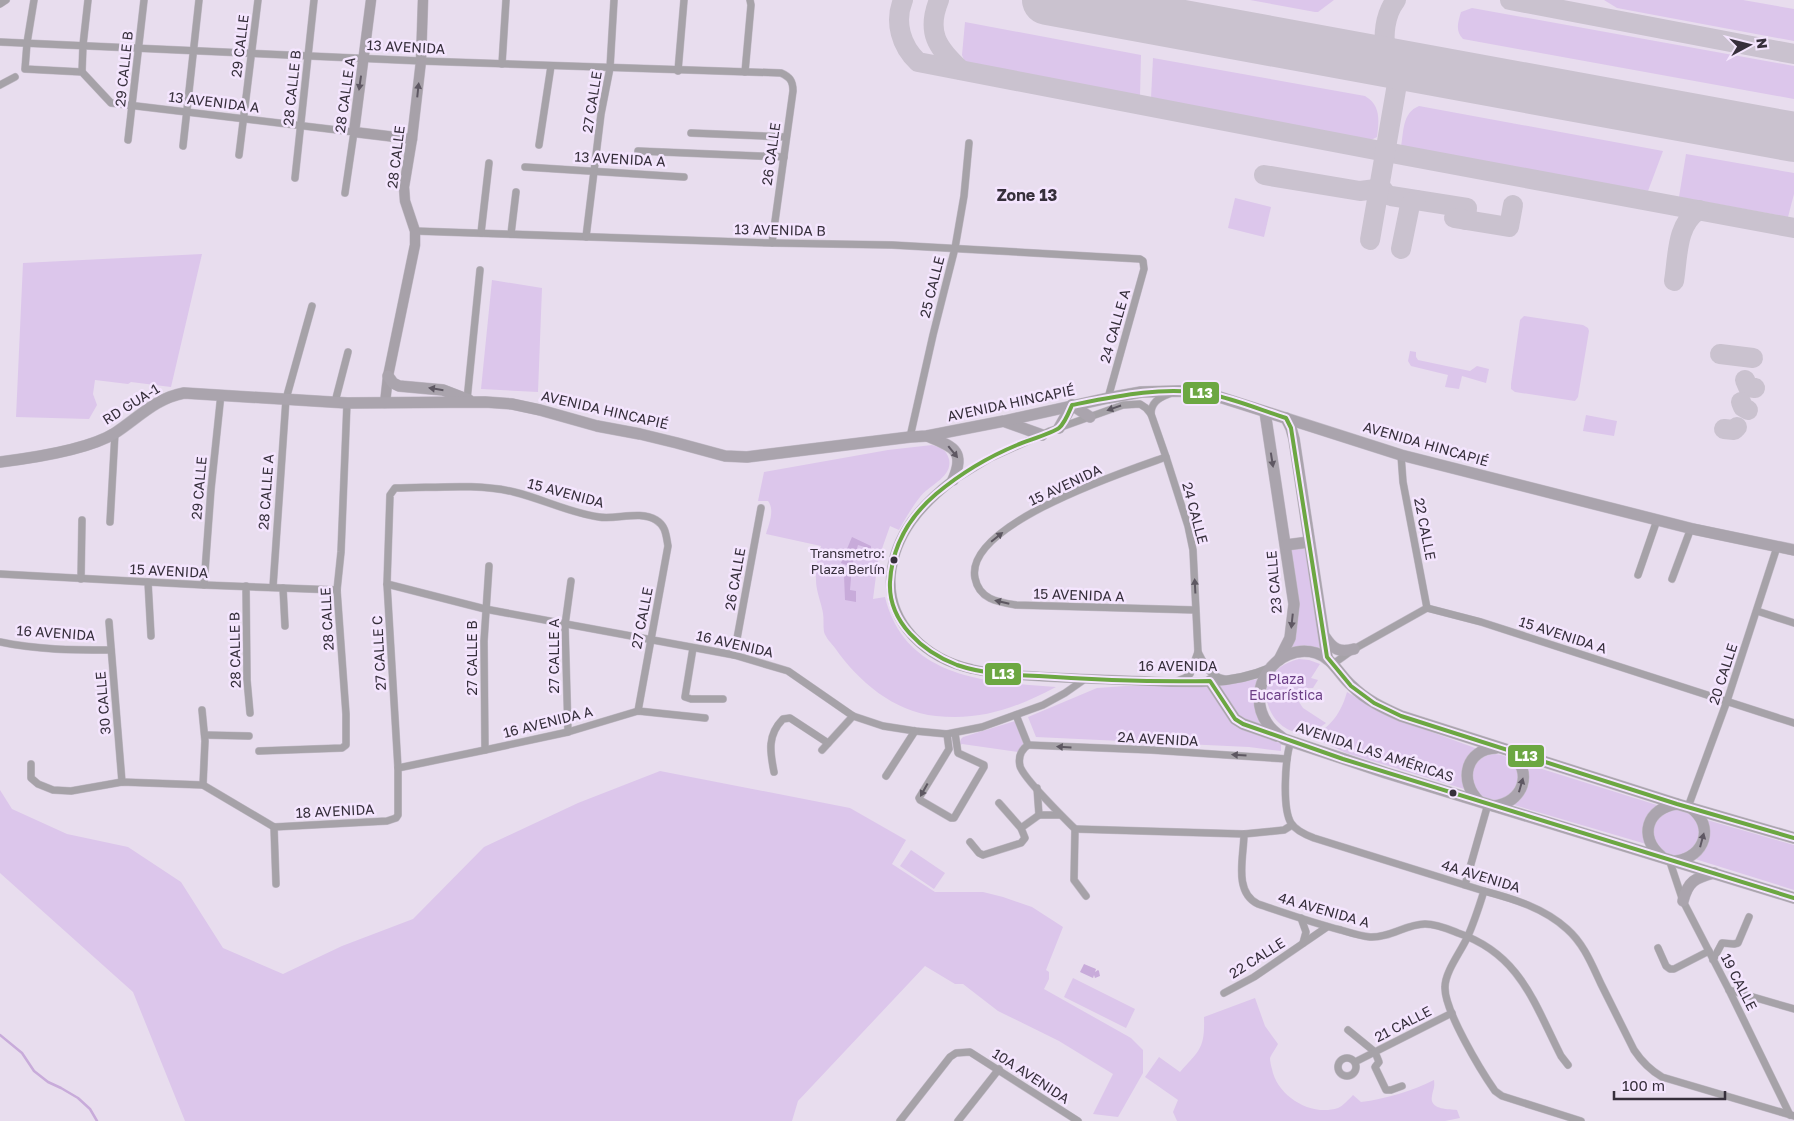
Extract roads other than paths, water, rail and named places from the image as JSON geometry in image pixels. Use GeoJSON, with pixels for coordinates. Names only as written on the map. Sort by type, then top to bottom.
{"type":"FeatureCollection","features":[{"type":"Feature","properties":{"kind":"main road","name":"28 CALLE A"},"geometry":{"type":"LineString","coordinates":[[354,132],[371,0]]}},
{"type":"Feature","properties":{"kind":"main road","name":"28 CALLE"},"geometry":{"type":"LineString","coordinates":[[385,403],[388,376],[415,244],[415,231],[404,196],[404,187],[421,61],[423,0]]}},
{"type":"Feature","properties":{"kind":"main road","name":"13 AVENIDA A"},"geometry":{"type":"LineString","coordinates":[[354,132],[412,138]]}},
{"type":"Feature","properties":{"kind":"main road"},"geometry":{"type":"LineString","coordinates":[[388,376],[393,383],[399,386],[443,390],[466,400],[483,402]]}},
{"type":"Feature","properties":{"kind":"main road","name":"AVENIDA HINCAPIÉ"},"geometry":{"type":"LineString","coordinates":[[221,394],[347,403],[483,402],[512,404],[735,458],[927,436],[1141,392],[1179,391],[1210,394],[1401,455],[1657,520],[1794,550]]}},
{"type":"Feature","properties":{"kind":"main road","name":"RD GUA-1"},"geometry":{"type":"LineString","coordinates":[[0,462],[65,450],[97,441],[115,433],[157,402],[170,396],[184,393],[221,394]]}},
{"type":"Feature","properties":{"kind":"main road"},"geometry":{"type":"LineString","coordinates":[[1059,428],[1072,406],[1090,417]]}},
{"type":"Feature","properties":{"kind":"main road","name":"23 CALLE"},"geometry":{"type":"LineString","coordinates":[[1265,412],[1294,604],[1290,638],[1279,660]]}},
{"type":"Feature","properties":{"kind":"main road"},"geometry":{"type":"LineString","coordinates":[[1286,418],[1294,439],[1323,633],[1330,661],[1351,686],[1374,703],[1401,716],[1685,806],[1794,838]]}},
{"type":"Feature","properties":{"kind":"main road"},"geometry":{"type":"LineString","coordinates":[[1004,421],[1042,435]]}},
{"type":"Feature","properties":{"kind":"main road"},"geometry":{"type":"LineString","coordinates":[[1294,439],[1300,431],[1310,426]]}},
{"type":"Feature","properties":{"kind":"main road"},"geometry":{"type":"LineString","coordinates":[[927,436],[952,448],[956,454],[959,463],[953,480]]}},
{"type":"Feature","properties":{"kind":"main road"},"geometry":{"type":"LineString","coordinates":[[1286,545],[1310,542]]}},
{"type":"Feature","properties":{"kind":"main road"},"geometry":{"type":"LineString","coordinates":[[1323,633],[1335,650],[1354,649]]}},
{"type":"Feature","properties":{"kind":"main road","name":"AVENIDA LAS AMÉRICAS"},"geometry":{"type":"LineString","coordinates":[[1330,661],[1316,653],[1294,653],[1279,660],[1269,669],[1261,684],[1259,701],[1262,713],[1274,732],[1291,741],[1343,759],[1794,898]]}},
{"type":"Feature","properties":{"kind":"main road"},"geometry":{"type":"LineString","coordinates":[[1210,681],[1239,722],[1291,741]]}},
{"type":"Feature","properties":{"kind":"main road"},"geometry":{"type":"LineString","coordinates":[[1494,748],[1506,750],[1519,761],[1523,769],[1524,780],[1522,787],[1518,795],[1511,801],[1502,805],[1487,804],[1473,795],[1468,787],[1467,769],[1477,754],[1485,750],[1494,748]]}},
{"type":"Feature","properties":{"kind":"main road"},"geometry":{"type":"LineString","coordinates":[[1685,806],[1702,821],[1705,833],[1703,841],[1690,857],[1669,859],[1651,844],[1648,828],[1655,814],[1661,808],[1685,806]]}},
{"type":"Feature","properties":{"kind":"main road"},"geometry":{"type":"LineString","coordinates":[[1683,901],[1690,884],[1699,877],[1714,873]]}},
{"type":"Feature","properties":{"kind":"street"},"geometry":{"type":"LineString","coordinates":[[0,4],[6,0]]}},
{"type":"Feature","properties":{"kind":"street"},"geometry":{"type":"LineString","coordinates":[[34,0],[25,69],[82,72],[88,0]]}},
{"type":"Feature","properties":{"kind":"street","name":"29 CALLE B"},"geometry":{"type":"LineString","coordinates":[[128,140],[144,0]]}},
{"type":"Feature","properties":{"kind":"street"},"geometry":{"type":"LineString","coordinates":[[183,146],[199,0]]}},
{"type":"Feature","properties":{"kind":"street","name":"29 CALLE"},"geometry":{"type":"LineString","coordinates":[[239,155],[258,0]]}},
{"type":"Feature","properties":{"kind":"street","name":"28 CALLE B"},"geometry":{"type":"LineString","coordinates":[[295,178],[314,0]]}},
{"type":"Feature","properties":{"kind":"street"},"geometry":{"type":"LineString","coordinates":[[502,64],[506,0]]}},
{"type":"Feature","properties":{"kind":"street","name":"27 CALLE"},"geometry":{"type":"LineString","coordinates":[[586,237],[601,114],[610,68],[614,0]]}},
{"type":"Feature","properties":{"kind":"street"},"geometry":{"type":"LineString","coordinates":[[678,71],[684,0]]}},
{"type":"Feature","properties":{"kind":"street"},"geometry":{"type":"LineString","coordinates":[[745,72],[750,0]]}},
{"type":"Feature","properties":{"kind":"street","name":"13 AVENIDA"},"geometry":{"type":"LineString","coordinates":[[0,42],[421,61],[781,73]]}},
{"type":"Feature","properties":{"kind":"street"},"geometry":{"type":"LineString","coordinates":[[539,145],[551,66]]}},
{"type":"Feature","properties":{"kind":"street","name":"13 AVENIDA A"},"geometry":{"type":"LineString","coordinates":[[82,72],[111,103],[354,132]]}},
{"type":"Feature","properties":{"kind":"street","name":"26 CALLE"},"geometry":{"type":"LineString","coordinates":[[772,243],[793,86],[790,78],[781,73]]}},
{"type":"Feature","properties":{"kind":"street"},"geometry":{"type":"LineString","coordinates":[[0,85],[15,77]]}},
{"type":"Feature","properties":{"kind":"street","name":"28 CALLE A"},"geometry":{"type":"LineString","coordinates":[[344,193],[354,132]]}},
{"type":"Feature","properties":{"kind":"street"},"geometry":{"type":"LineString","coordinates":[[691,133],[786,138]]}},
{"type":"Feature","properties":{"kind":"street","name":"25 CALLE"},"geometry":{"type":"LineString","coordinates":[[910,437],[955,248],[964,196],[969,142]]}},
{"type":"Feature","properties":{"kind":"street","name":"13 AVENIDA A"},"geometry":{"type":"LineString","coordinates":[[638,151],[784,157]]}},
{"type":"Feature","properties":{"kind":"street"},"geometry":{"type":"LineString","coordinates":[[481,233],[489,162]]}},
{"type":"Feature","properties":{"kind":"street","name":"13 AVENIDA A"},"geometry":{"type":"LineString","coordinates":[[525,167],[684,176]]}},
{"type":"Feature","properties":{"kind":"street"},"geometry":{"type":"LineString","coordinates":[[511,234],[516,192]]}},
{"type":"Feature","properties":{"kind":"street","name":"13 AVENIDA B"},"geometry":{"type":"LineString","coordinates":[[415,231],[772,243],[882,244],[1135,258],[1143,261]]}},
{"type":"Feature","properties":{"kind":"street","name":"24 CALLE A"},"geometry":{"type":"LineString","coordinates":[[1108,398],[1144,269],[1143,261]]}},
{"type":"Feature","properties":{"kind":"street"},"geometry":{"type":"LineString","coordinates":[[466,400],[480,270]]}},
{"type":"Feature","properties":{"kind":"street","name":"28 CALLE A"},"geometry":{"type":"LineString","coordinates":[[273,587],[286,398],[312,306]]}},
{"type":"Feature","properties":{"kind":"street"},"geometry":{"type":"LineString","coordinates":[[334,402],[348,352]]}},
{"type":"Feature","properties":{"kind":"street"},"geometry":{"type":"LineString","coordinates":[[1151,414],[1155,401],[1160,397],[1179,391]]}},
{"type":"Feature","properties":{"kind":"street","name":"29 CALLE"},"geometry":{"type":"LineString","coordinates":[[204,585],[221,394]]}},
{"type":"Feature","properties":{"kind":"street","name":"28 CALLE"},"geometry":{"type":"LineString","coordinates":[[259,751],[342,748],[346,745],[346,714],[337,590],[341,552],[347,403]]}},
{"type":"Feature","properties":{"kind":"street","name":"24 CALLE"},"geometry":{"type":"LineString","coordinates":[[1090,417],[1123,405],[1140,404],[1151,414],[1191,538],[1198,652],[1206,667],[1213,674],[1217,677],[1228,679]]}},
{"type":"Feature","properties":{"kind":"street"},"geometry":{"type":"LineString","coordinates":[[953,480],[990,458],[1059,428],[1090,417]]}},
{"type":"Feature","properties":{"kind":"street"},"geometry":{"type":"LineString","coordinates":[[110,522],[115,433]]}},
{"type":"Feature","properties":{"kind":"street","name":"22 CALLE"},"geometry":{"type":"LineString","coordinates":[[1401,455],[1403,482],[1428,608]]}},
{"type":"Feature","properties":{"kind":"street","name":"15 AVENIDA"},"geometry":{"type":"LineString","coordinates":[[974,577],[974,569],[978,558],[985,547],[1036,510],[1079,489],[1166,457]]}},
{"type":"Feature","properties":{"kind":"street","name":"16 AVENIDA"},"geometry":{"type":"LineString","coordinates":[[953,480],[926,503],[910,522],[893,560],[890,585],[898,618],[912,637],[943,659],[964,667],[998,674],[1085,679],[1210,681],[1255,675],[1269,669]]}},
{"type":"Feature","properties":{"kind":"street","name":"15 AVENIDA"},"geometry":{"type":"LineString","coordinates":[[395,488],[494,488],[600,518],[647,516],[656,520],[665,529]]}},
{"type":"Feature","properties":{"kind":"street","name":"27 CALLE C"},"geometry":{"type":"LineString","coordinates":[[395,488],[390,494],[387,584],[398,768],[399,812],[396,818]]}},
{"type":"Feature","properties":{"kind":"street","name":"26 CALLE"},"geometry":{"type":"LineString","coordinates":[[734,655],[760,508]]}},
{"type":"Feature","properties":{"kind":"street"},"geometry":{"type":"LineString","coordinates":[[81,579],[82,520]]}},
{"type":"Feature","properties":{"kind":"street"},"geometry":{"type":"LineString","coordinates":[[1638,575],[1657,520]]}},
{"type":"Feature","properties":{"kind":"street"},"geometry":{"type":"LineString","coordinates":[[1672,579],[1691,528]]}},
{"type":"Feature","properties":{"kind":"street","name":"27 CALLE"},"geometry":{"type":"LineString","coordinates":[[638,711],[668,546],[665,529]]}},
{"type":"Feature","properties":{"kind":"street","name":"20 CALLE"},"geometry":{"type":"LineString","coordinates":[[1685,806],[1727,701],[1777,547]]}},
{"type":"Feature","properties":{"kind":"street","name":"27 CALLE B"},"geometry":{"type":"LineString","coordinates":[[485,750],[485,610],[489,566]]}},
{"type":"Feature","properties":{"kind":"street","name":"15 AVENIDA"},"geometry":{"type":"LineString","coordinates":[[0,574],[337,590]]}},
{"type":"Feature","properties":{"kind":"street","name":"15 AVENIDA A"},"geometry":{"type":"LineString","coordinates":[[974,577],[978,588],[985,596],[992,600],[1016,605],[1195,610]]}},
{"type":"Feature","properties":{"kind":"street","name":"27 CALLE A"},"geometry":{"type":"LineString","coordinates":[[568,732],[565,625],[571,581]]}},
{"type":"Feature","properties":{"kind":"street"},"geometry":{"type":"LineString","coordinates":[[148,582],[151,636]]}},
{"type":"Feature","properties":{"kind":"street","name":"16 AVENIDA"},"geometry":{"type":"LineString","coordinates":[[387,584],[485,610],[734,655],[788,671],[853,716],[883,726],[915,731],[951,733],[972,730],[1042,705],[1065,693],[1085,679]]}},
{"type":"Feature","properties":{"kind":"street","name":"28 CALLE B"},"geometry":{"type":"LineString","coordinates":[[246,586],[250,712]]}},
{"type":"Feature","properties":{"kind":"street"},"geometry":{"type":"LineString","coordinates":[[283,588],[285,626]]}},
{"type":"Feature","properties":{"kind":"street"},"geometry":{"type":"LineString","coordinates":[[1330,661],[1428,608]]}},
{"type":"Feature","properties":{"kind":"street","name":"15 AVENIDA A"},"geometry":{"type":"LineString","coordinates":[[1428,608],[1481,622],[1794,723]]}},
{"type":"Feature","properties":{"kind":"street"},"geometry":{"type":"LineString","coordinates":[[1757,611],[1794,623]]}},
{"type":"Feature","properties":{"kind":"street","name":"30 CALLE"},"geometry":{"type":"LineString","coordinates":[[109,622],[122,782]]}},
{"type":"Feature","properties":{"kind":"street","name":"16 AVENIDA"},"geometry":{"type":"LineString","coordinates":[[0,642],[60,650],[111,650]]}},
{"type":"Feature","properties":{"kind":"street"},"geometry":{"type":"LineString","coordinates":[[693,648],[684,696],[691,700],[723,700]]}},
{"type":"Feature","properties":{"kind":"street","name":"24 CALLE"},"geometry":{"type":"LineString","coordinates":[[1176,681],[1190,674],[1198,652]]}},
{"type":"Feature","properties":{"kind":"street"},"geometry":{"type":"LineString","coordinates":[[202,710],[205,735],[203,785]]}},
{"type":"Feature","properties":{"kind":"street","name":"16 AVENIDA A"},"geometry":{"type":"LineString","coordinates":[[398,768],[568,732],[638,711],[705,718]]}},
{"type":"Feature","properties":{"kind":"street"},"geometry":{"type":"LineString","coordinates":[[1016,715],[1028,745],[1020,754],[1022,770],[1060,815],[1075,829],[1244,834],[1284,830],[1292,825],[1287,813],[1286,803],[1288,756],[1291,741]]}},
{"type":"Feature","properties":{"kind":"street"},"geometry":{"type":"LineString","coordinates":[[822,750],[853,716]]}},
{"type":"Feature","properties":{"kind":"street"},"geometry":{"type":"LineString","coordinates":[[774,772],[770,746],[772,738],[783,719],[790,718],[828,743]]}},
{"type":"Feature","properties":{"kind":"street"},"geometry":{"type":"LineString","coordinates":[[886,776],[915,731]]}},
{"type":"Feature","properties":{"kind":"street"},"geometry":{"type":"LineString","coordinates":[[951,733],[958,753],[984,765],[954,818],[919,798],[949,748],[951,733]]}},
{"type":"Feature","properties":{"kind":"street"},"geometry":{"type":"LineString","coordinates":[[205,735],[249,736]]}},
{"type":"Feature","properties":{"kind":"street","name":"2A AVENIDA"},"geometry":{"type":"LineString","coordinates":[[1028,745],[1288,756]]}},
{"type":"Feature","properties":{"kind":"street"},"geometry":{"type":"LineString","coordinates":[[31,764],[31,778],[38,784],[53,790],[71,791],[88,786],[122,782],[203,785],[274,827],[276,884]]}},
{"type":"Feature","properties":{"kind":"street"},"geometry":{"type":"LineString","coordinates":[[1037,788],[1039,815]]}},
{"type":"Feature","properties":{"kind":"street"},"geometry":{"type":"LineString","coordinates":[[970,842],[979,853],[985,854],[1022,842],[1025,836],[1021,828],[999,803]]}},
{"type":"Feature","properties":{"kind":"street"},"geometry":{"type":"LineString","coordinates":[[1465,885],[1487,804]]}},
{"type":"Feature","properties":{"kind":"street"},"geometry":{"type":"LineString","coordinates":[[1021,828],[1039,815],[1060,815]]}},
{"type":"Feature","properties":{"kind":"street","name":"18 AVENIDA"},"geometry":{"type":"LineString","coordinates":[[274,827],[387,821],[396,818]]}},
{"type":"Feature","properties":{"kind":"street","name":"4A AVENIDA"},"geometry":{"type":"LineString","coordinates":[[1292,825],[1307,836],[1484,891],[1513,898],[1543,912],[1569,930],[1588,957],[1634,1050],[1641,1061],[1652,1071],[1662,1077],[1792,1116]]}},
{"type":"Feature","properties":{"kind":"street"},"geometry":{"type":"LineString","coordinates":[[1075,829],[1074,880],[1086,896]]}},
{"type":"Feature","properties":{"kind":"street","name":"4A AVENIDA A"},"geometry":{"type":"LineString","coordinates":[[1244,834],[1242,874],[1246,894],[1250,900],[1327,927],[1372,937],[1386,935],[1411,926],[1427,924],[1441,926],[1468,936],[1501,956],[1514,970],[1525,985],[1561,1056],[1568,1065]]}},
{"type":"Feature","properties":{"kind":"street","name":"19 CALLE"},"geometry":{"type":"LineString","coordinates":[[1669,859],[1683,901],[1792,1116]]}},
{"type":"Feature","properties":{"kind":"street","name":"21 CALLE"},"geometry":{"type":"LineString","coordinates":[[1355,1062],[1452,1013],[1446,994],[1446,979],[1468,936],[1484,891]]}},
{"type":"Feature","properties":{"kind":"street","name":"22 CALLE"},"geometry":{"type":"LineString","coordinates":[[1301,918],[1306,932],[1302,944]]}},
{"type":"Feature","properties":{"kind":"street"},"geometry":{"type":"LineString","coordinates":[[1714,960],[1722,943],[1738,943],[1749,918]]}},
{"type":"Feature","properties":{"kind":"street","name":"22 CALLE"},"geometry":{"type":"LineString","coordinates":[[1224,993],[1254,977],[1327,927]]}},
{"type":"Feature","properties":{"kind":"street"},"geometry":{"type":"LineString","coordinates":[[1658,948],[1666,966],[1670,970],[1709,951]]}},
{"type":"Feature","properties":{"kind":"street"},"geometry":{"type":"LineString","coordinates":[[1729,990],[1794,1009]]}},
{"type":"Feature","properties":{"kind":"street"},"geometry":{"type":"LineString","coordinates":[[1452,1013],[1497,1094],[1581,1121]]}},
{"type":"Feature","properties":{"kind":"street"},"geometry":{"type":"LineString","coordinates":[[1348,1030],[1375,1052],[1379,1062],[1375,1067],[1383,1087],[1389,1091],[1402,1086]]}},
{"type":"Feature","properties":{"kind":"street","name":"10A AVENIDA"},"geometry":{"type":"LineString","coordinates":[[900,1121],[950,1057],[956,1053],[970,1052],[1078,1121]]}},
{"type":"Feature","properties":{"kind":"street"},"geometry":{"type":"LineString","coordinates":[[958,1121],[998,1069]]}},
{"type":"Feature","properties":{"kind":"waterway"},"geometry":{"type":"LineString","coordinates":[[0,1035],[22,1053],[34,1071],[48,1082],[78,1098],[90,1109],[97,1121]]}},
{"type":"Feature","properties":{"kind":"place","name":"Transmetro: Plaza Berlín"},"geometry":{"type":"Point","coordinates":[894,560]}},
{"type":"Feature","properties":{"kind":"district","name":"Zone 13"},"geometry":{"type":"Point","coordinates":[1027,195]}},
{"type":"Feature","properties":{"kind":"park label","name":"Plaza Eucarística"},"geometry":{"type":"Point","coordinates":[1286,688]}}]}
